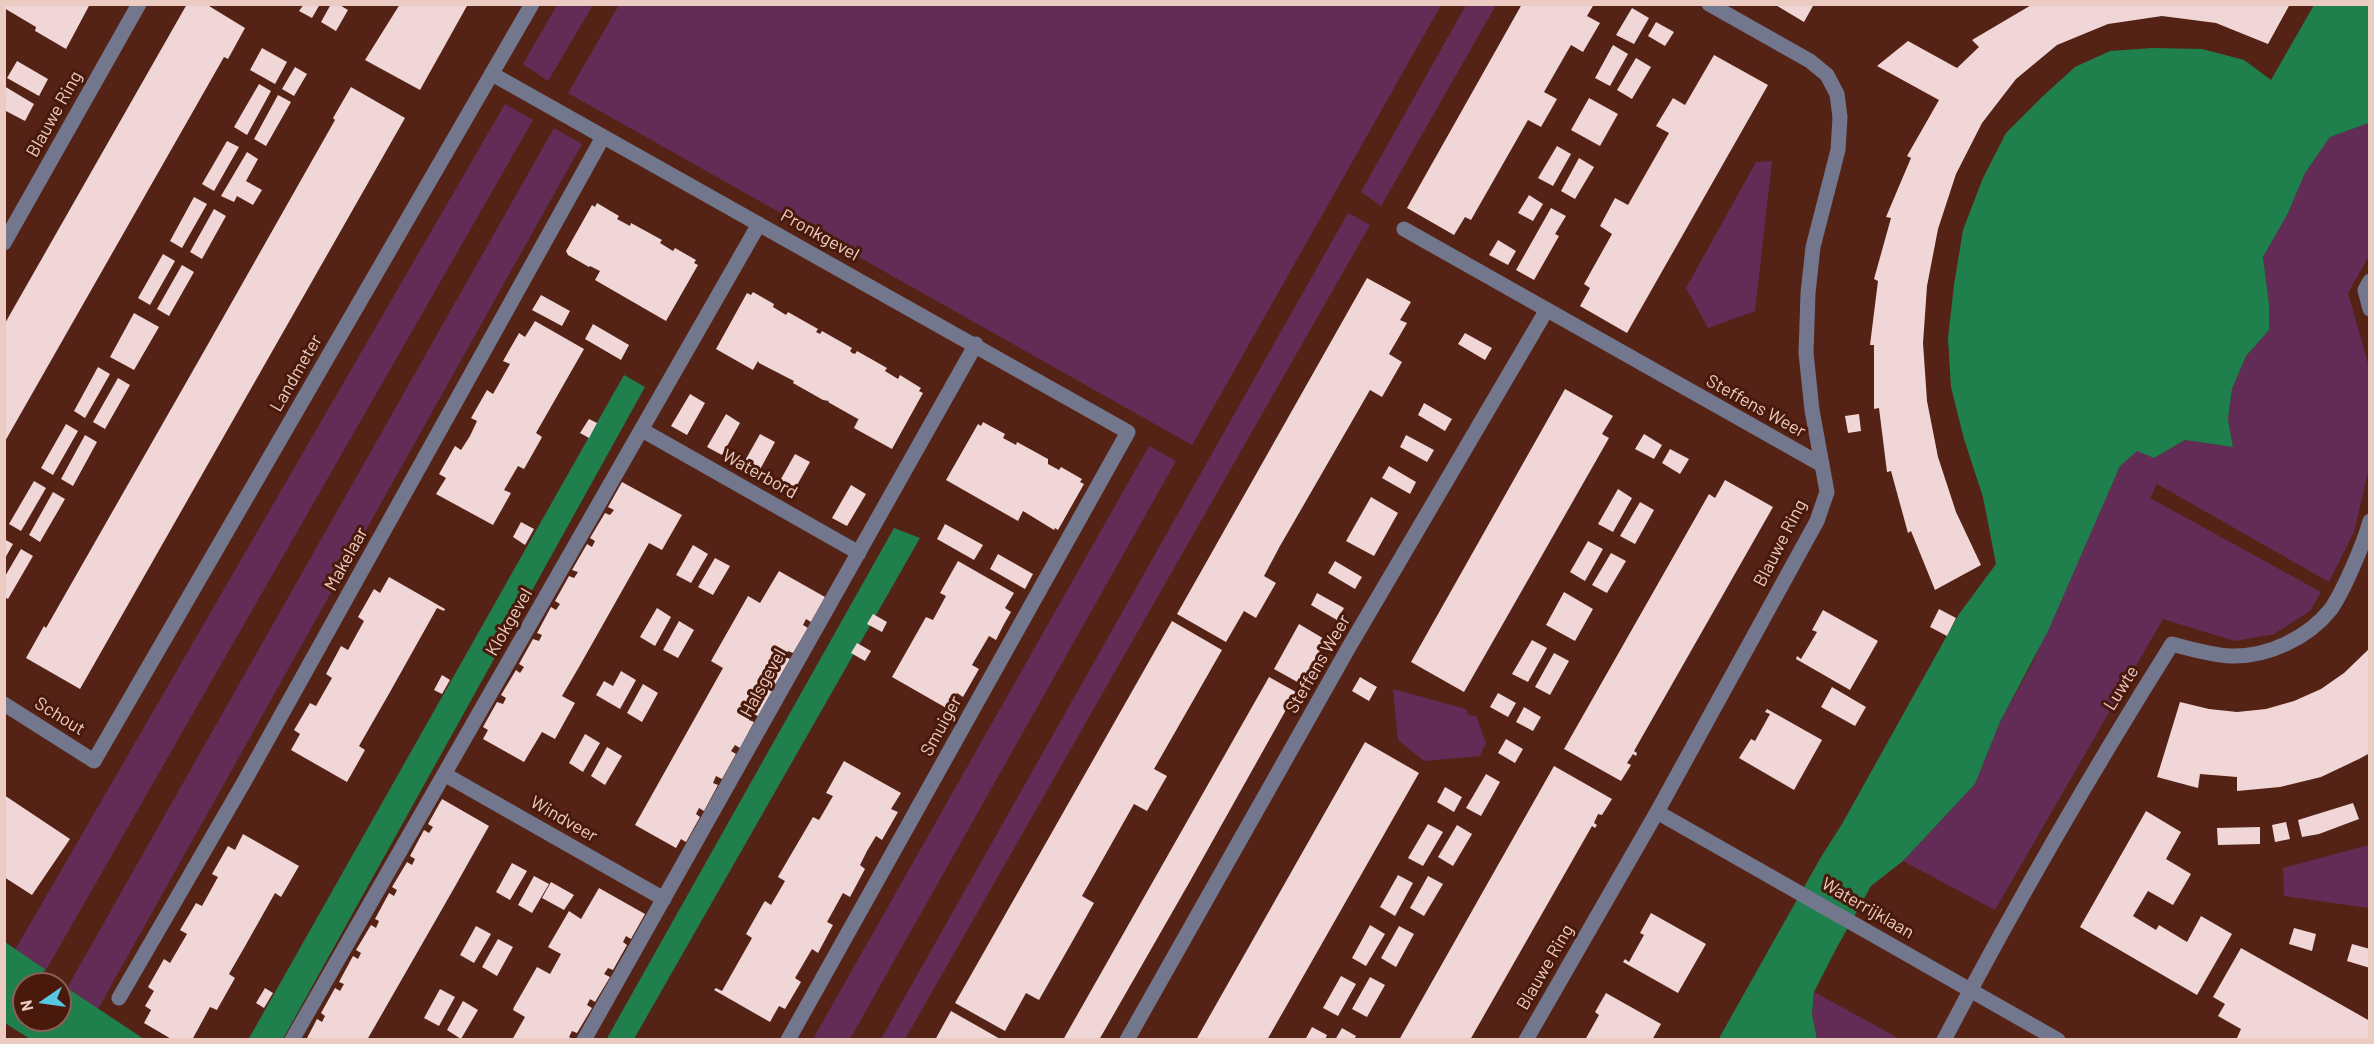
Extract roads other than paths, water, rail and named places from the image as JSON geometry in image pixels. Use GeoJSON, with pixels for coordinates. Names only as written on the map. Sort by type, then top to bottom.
{"type":"FeatureCollection","features":[{"type":"Feature","properties":{"kind":"street","name":"Blauwe Ring"},"geometry":{"type":"LineString","coordinates":[[4,243],[139,4]]}},
{"type":"Feature","properties":{"kind":"street","name":"Landmeter"},"geometry":{"type":"LineString","coordinates":[[94,761],[532,4]]}},
{"type":"Feature","properties":{"kind":"street","name":"Blauwe Ring"},"geometry":{"type":"LineString","coordinates":[[1526,1040],[1657,812],[1817,521],[1827,492],[1812,410],[1806,353],[1808,293],[1814,247],[1838,150],[1840,117],[1837,94],[1827,75],[1810,61],[1709,4]]}},
{"type":"Feature","properties":{"kind":"street","name":"Pronkgevel"},"geometry":{"type":"LineString","coordinates":[[492,74],[976,344],[1128,432]]}},
{"type":"Feature","properties":{"kind":"street","name":"Makelaar"},"geometry":{"type":"LineString","coordinates":[[119,998],[244,782],[603,137]]}},
{"type":"Feature","properties":{"kind":"street","name":"Klokgevel"},"geometry":{"type":"LineString","coordinates":[[292,1040],[759,224]]}},
{"type":"Feature","properties":{"kind":"street","name":"Steffens Weer"},"geometry":{"type":"LineString","coordinates":[[1404,229],[1822,465]]}},
{"type":"Feature","properties":{"kind":"street"},"geometry":{"type":"LineString","coordinates":[[2370,281],[2365,290],[2370,309]]}},
{"type":"Feature","properties":{"kind":"street","name":"Steffens Weer"},"geometry":{"type":"LineString","coordinates":[[1127,1040],[1349,647],[1546,311]]}},
{"type":"Feature","properties":{"kind":"street","name":"Halsgevel"},"geometry":{"type":"LineString","coordinates":[[584,1040],[976,344]]}},
{"type":"Feature","properties":{"kind":"street","name":"Waterbord"},"geometry":{"type":"LineString","coordinates":[[642,430],[859,552]]}},
{"type":"Feature","properties":{"kind":"street","name":"Smuiger"},"geometry":{"type":"LineString","coordinates":[[788,1040],[1128,432]]}},
{"type":"Feature","properties":{"kind":"street","name":"Luwte"},"geometry":{"type":"LineString","coordinates":[[1971,989],[2110,743],[2172,644],[2232,656],[2284,645],[2308,631],[2331,608],[2354,564],[2370,521]]}},
{"type":"Feature","properties":{"kind":"street","name":"Schout"},"geometry":{"type":"LineString","coordinates":[[4,704],[94,761]]}},
{"type":"Feature","properties":{"kind":"street","name":"Windveer"},"geometry":{"type":"LineString","coordinates":[[444,774],[664,899]]}},
{"type":"Feature","properties":{"kind":"street","name":"Waterrijklaan"},"geometry":{"type":"LineString","coordinates":[[1657,812],[2058,1040]]}},
{"type":"Feature","properties":{"kind":"street"},"geometry":{"type":"LineString","coordinates":[[1944,1040],[1971,989]]}}]}
